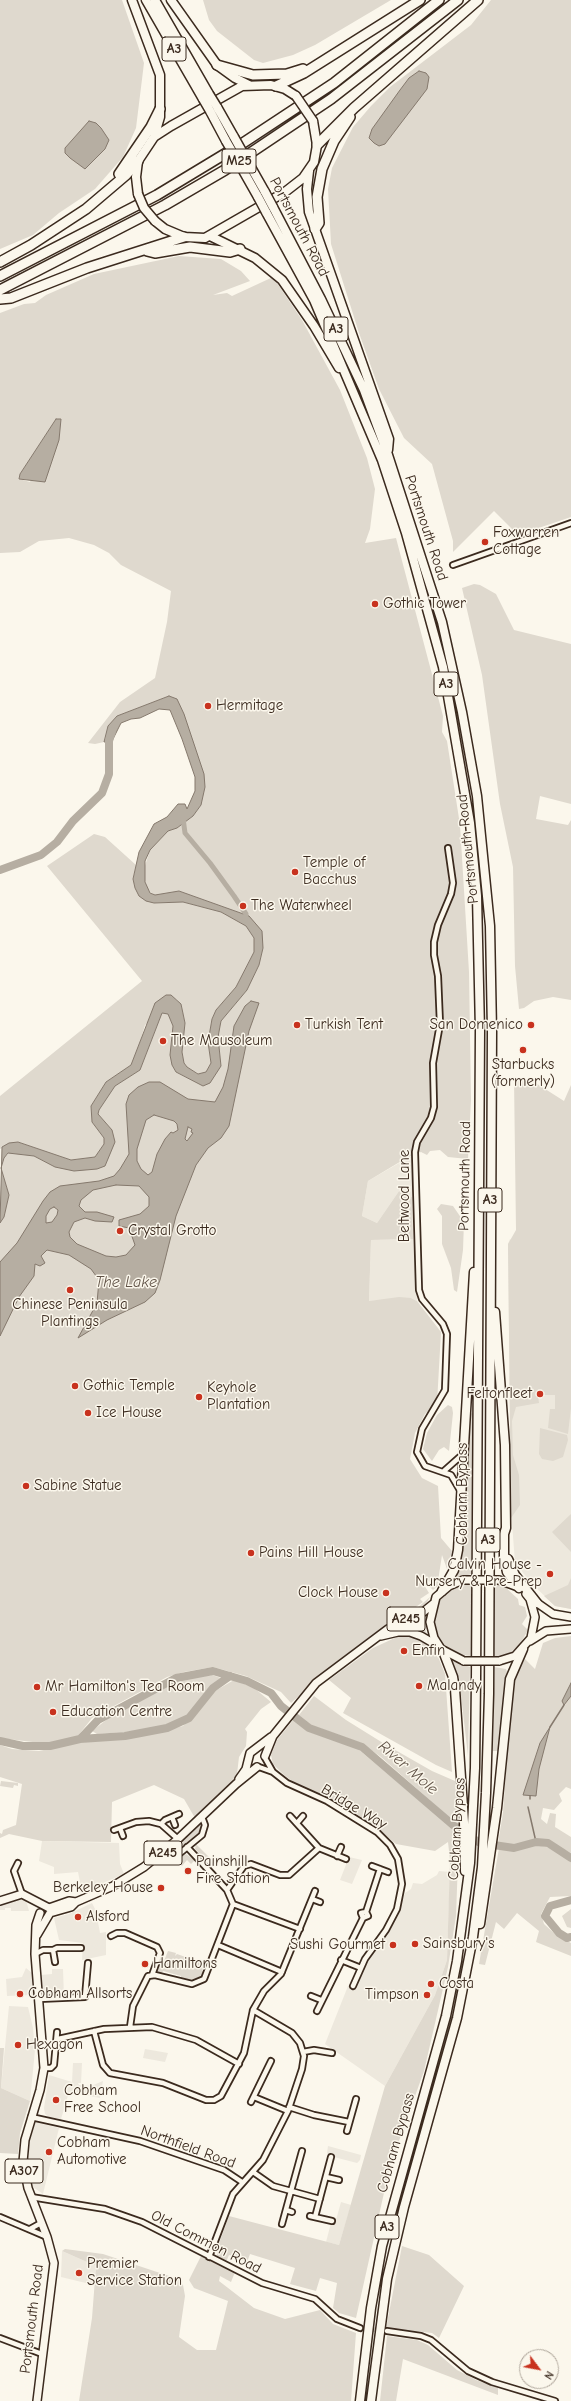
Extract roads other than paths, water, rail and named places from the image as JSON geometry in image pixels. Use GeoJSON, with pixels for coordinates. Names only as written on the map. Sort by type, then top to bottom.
{"type":"FeatureCollection","features":[{"type":"Feature","properties":{"kind":"highway","name":"A3"},"geometry":{"type":"LineString","coordinates":[[132,0],[160,75],[160,109],[154,137]]}},
{"type":"Feature","properties":{"kind":"highway","name":"Portsmouth Road"},"geometry":{"type":"LineString","coordinates":[[146,0],[206,96]]}},
{"type":"Feature","properties":{"kind":"highway","name":"Portsmouth Road"},"geometry":{"type":"LineString","coordinates":[[155,0],[261,195],[305,265],[345,349],[388,455],[442,622],[462,712],[480,818],[490,926],[492,971],[490,1260]]}},
{"type":"Feature","properties":{"kind":"highway","name":"A3"},"geometry":{"type":"LineString","coordinates":[[171,0],[217,66],[249,85]]}},
{"type":"Feature","properties":{"kind":"highway"},"geometry":{"type":"LineString","coordinates":[[0,262],[44,237],[104,194],[138,161],[154,137],[234,89],[249,85],[276,86],[292,80],[420,0]]}},
{"type":"Feature","properties":{"kind":"highway","name":"M25"},"geometry":{"type":"LineString","coordinates":[[0,276],[157,195],[243,143],[334,83],[440,0]]}},
{"type":"Feature","properties":{"kind":"highway","name":"M25"},"geometry":{"type":"LineString","coordinates":[[0,290],[165,205],[225,170],[332,99],[458,0]]}},
{"type":"Feature","properties":{"kind":"highway"},"geometry":{"type":"LineString","coordinates":[[317,145],[354,108],[478,0]]}},
{"type":"Feature","properties":{"kind":"highway"},"geometry":{"type":"LineString","coordinates":[[217,66],[253,75],[287,74],[312,68]]}},
{"type":"Feature","properties":{"kind":"highway"},"geometry":{"type":"LineString","coordinates":[[138,161],[136,177],[138,194],[144,208],[155,221],[166,229],[184,237],[200,238],[210,236],[296,185],[309,171],[315,157],[317,145],[313,121],[296,96],[276,86]]}},
{"type":"Feature","properties":{"kind":"highway"},"geometry":{"type":"LineString","coordinates":[[315,229],[319,223],[317,197],[322,169],[334,141],[354,108]]}},
{"type":"Feature","properties":{"kind":"highway"},"geometry":{"type":"LineString","coordinates":[[104,194],[111,182],[122,170],[145,137],[160,109]]}},
{"type":"Feature","properties":{"kind":"highway","name":"A3"},"geometry":{"type":"LineString","coordinates":[[309,171],[307,201],[315,229],[389,439],[388,455]]}},
{"type":"Feature","properties":{"kind":"highway","name":"Portsmouth Road"},"geometry":{"type":"LineString","coordinates":[[270,210],[314,300],[387,473],[421,584],[443,667],[470,823],[477,896],[480,956],[478,1246]]}},
{"type":"Feature","properties":{"kind":"highway","name":"A3"},"geometry":{"type":"LineString","coordinates":[[210,236],[240,249],[264,263],[282,280],[310,320],[353,390]]}},
{"type":"Feature","properties":{"kind":"highway"},"geometry":{"type":"LineString","coordinates":[[0,299],[11,298],[88,268],[184,237]]}},
{"type":"Feature","properties":{"kind":"highway"},"geometry":{"type":"LineString","coordinates":[[144,250],[155,253],[181,247],[214,248],[230,252],[240,249]]}},
{"type":"Feature","properties":{"kind":"highway"},"geometry":{"type":"LineString","coordinates":[[442,1591],[458,1558],[473,1276],[478,1246]]}},
{"type":"Feature","properties":{"kind":"highway","name":"Cobham Bypass"},"geometry":{"type":"LineString","coordinates":[[360,2401],[371,2308],[382,2246],[446,2016],[465,1908],[468,1863],[474,1816],[478,1246]]}},
{"type":"Feature","properties":{"kind":"highway"},"geometry":{"type":"LineString","coordinates":[[490,1260],[505,1445],[506,1528],[510,1566],[537,1603]]}},
{"type":"Feature","properties":{"kind":"highway","name":"Cobham Bypass"},"geometry":{"type":"LineString","coordinates":[[370,2401],[387,2279],[404,2207],[447,2059],[466,1977],[485,1867],[489,1694],[490,1260]]}},
{"type":"Feature","properties":{"kind":"highway"},"geometry":{"type":"LineString","coordinates":[[506,1528],[504,1534],[505,1566],[509,1575],[519,1588]]}},
{"type":"Feature","properties":{"kind":"highway"},"geometry":{"type":"LineString","coordinates":[[441,1649],[455,1684],[468,1863]]}},
{"type":"Feature","properties":{"kind":"highway"},"geometry":{"type":"LineString","coordinates":[[485,1867],[495,1824],[510,1679],[523,1649]]}},
{"type":"Feature","properties":{"kind":"main road"},"geometry":{"type":"LineString","coordinates":[[571,1616],[557,1616],[528,1597],[519,1588],[499,1580],[463,1580],[442,1591],[433,1604],[430,1627],[441,1649],[464,1661],[499,1661],[510,1659],[523,1649],[529,1642],[546,1631],[571,1629]]}},
{"type":"Feature","properties":{"kind":"main road"},"geometry":{"type":"LineString","coordinates":[[528,1597],[535,1617],[533,1632],[529,1642]]}},
{"type":"Feature","properties":{"kind":"main road","name":"A245"},"geometry":{"type":"LineString","coordinates":[[256,1750],[273,1736],[301,1699],[327,1674],[393,1626],[422,1613],[433,1604]]}},
{"type":"Feature","properties":{"kind":"main road","name":"A245"},"geometry":{"type":"LineString","coordinates":[[381,1636],[398,1632],[410,1632],[421,1636],[441,1649]]}},
{"type":"Feature","properties":{"kind":"main road","name":"A245"},"geometry":{"type":"LineString","coordinates":[[265,1757],[273,1736]]}},
{"type":"Feature","properties":{"kind":"main road"},"geometry":{"type":"LineString","coordinates":[[256,1750],[265,1757],[264,1763],[236,1784],[248,1761],[250,1753],[256,1750]]}},
{"type":"Feature","properties":{"kind":"main road"},"geometry":{"type":"LineString","coordinates":[[248,1761],[253,1766],[258,1767]]}},
{"type":"Feature","properties":{"kind":"main road","name":"A245"},"geometry":{"type":"LineString","coordinates":[[45,1911],[69,1901],[76,1902],[123,1880],[162,1853],[236,1784]]}},
{"type":"Feature","properties":{"kind":"main road"},"geometry":{"type":"LineString","coordinates":[[0,1901],[22,1894],[30,1898],[45,1911]]}},
{"type":"Feature","properties":{"kind":"main road","name":"Portsmouth Road"},"geometry":{"type":"LineString","coordinates":[[37,2401],[54,2268],[47,2237],[25,2179],[23,2162],[24,2140],[42,2084],[44,2068],[35,1941],[45,1911]]}},
{"type":"Feature","properties":{"kind":"street"},"geometry":{"type":"LineString","coordinates":[[453,565],[571,522]]}},
{"type":"Feature","properties":{"kind":"street","name":"Beltwood Lane"},"geometry":{"type":"LineString","coordinates":[[444,1471],[425,1466],[417,1452],[422,1429],[445,1390],[448,1334],[443,1324],[422,1299],[419,1290],[416,1152],[417,1142],[431,1118],[434,1107],[433,1063],[440,1024],[438,976],[434,942],[438,925],[451,894],[453,883],[448,848]]}},
{"type":"Feature","properties":{"kind":"street"},"geometry":{"type":"LineString","coordinates":[[461,1494],[452,1477],[444,1471],[463,1454]]}},
{"type":"Feature","properties":{"kind":"street","name":"Bridge Way"},"geometry":{"type":"LineString","coordinates":[[265,1757],[274,1772]]}},
{"type":"Feature","properties":{"kind":"street","name":"Bridge Way"},"geometry":{"type":"LineString","coordinates":[[258,1767],[274,1772],[294,1787],[327,1801],[372,1828],[386,1840],[395,1854],[402,1876],[398,1903],[389,1925],[360,1968],[353,1986]]}},
{"type":"Feature","properties":{"kind":"street"},"geometry":{"type":"LineString","coordinates":[[161,1824],[179,1814]]}},
{"type":"Feature","properties":{"kind":"street"},"geometry":{"type":"LineString","coordinates":[[290,1816],[319,1848],[346,1859]]}},
{"type":"Feature","properties":{"kind":"street"},"geometry":{"type":"LineString","coordinates":[[297,1823],[303,1816]]}},
{"type":"Feature","properties":{"kind":"street"},"geometry":{"type":"LineString","coordinates":[[172,1817],[175,1825]]}},
{"type":"Feature","properties":{"kind":"street"},"geometry":{"type":"LineString","coordinates":[[162,1853],[167,1858],[173,1860],[205,1831],[205,1822],[202,1817]]}},
{"type":"Feature","properties":{"kind":"street"},"geometry":{"type":"LineString","coordinates":[[114,1830],[144,1820],[161,1824],[178,1839]]}},
{"type":"Feature","properties":{"kind":"street"},"geometry":{"type":"LineString","coordinates":[[120,1828],[123,1836]]}},
{"type":"Feature","properties":{"kind":"street"},"geometry":{"type":"LineString","coordinates":[[187,1847],[227,1890],[234,1904],[300,1929]]}},
{"type":"Feature","properties":{"kind":"street"},"geometry":{"type":"LineString","coordinates":[[338,1856],[341,1847]]}},
{"type":"Feature","properties":{"kind":"street"},"geometry":{"type":"LineString","coordinates":[[227,1890],[244,1866],[251,1864],[280,1875],[289,1875],[319,1848]]}},
{"type":"Feature","properties":{"kind":"street"},"geometry":{"type":"LineString","coordinates":[[18,1863],[14,1871],[22,1894]]}},
{"type":"Feature","properties":{"kind":"street"},"geometry":{"type":"LineString","coordinates":[[372,1866],[388,1872]]}},
{"type":"Feature","properties":{"kind":"street"},"geometry":{"type":"LineString","coordinates":[[317,2011],[341,1960],[358,1932],[363,1918],[367,1917],[366,1912],[380,1869]]}},
{"type":"Feature","properties":{"kind":"street"},"geometry":{"type":"LineString","coordinates":[[94,2031],[103,2064],[110,2073],[162,2083],[206,2100],[216,2099],[223,2095],[246,2048],[253,2010],[264,1992],[282,1972],[315,1891]]}},
{"type":"Feature","properties":{"kind":"street"},"geometry":{"type":"LineString","coordinates":[[312,1899],[320,1902]]}},
{"type":"Feature","properties":{"kind":"street"},"geometry":{"type":"LineString","coordinates":[[152,1975],[190,1984],[199,1982],[205,1977],[234,1904]]}},
{"type":"Feature","properties":{"kind":"street"},"geometry":{"type":"LineString","coordinates":[[111,1936],[117,1933],[125,1933],[157,1947],[160,1953],[152,1975],[146,1979],[135,2002],[130,2027]]}},
{"type":"Feature","properties":{"kind":"street"},"geometry":{"type":"LineString","coordinates":[[35,1941],[43,1950]]}},
{"type":"Feature","properties":{"kind":"street"},"geometry":{"type":"LineString","coordinates":[[218,1945],[282,1972]]}},
{"type":"Feature","properties":{"kind":"street"},"geometry":{"type":"LineString","coordinates":[[35,1954],[43,1950],[53,1950],[58,1948],[81,1948]]}},
{"type":"Feature","properties":{"kind":"street"},"geometry":{"type":"LineString","coordinates":[[53,1950],[55,1962]]}},
{"type":"Feature","properties":{"kind":"street"},"geometry":{"type":"LineString","coordinates":[[341,1960],[360,1968]]}},
{"type":"Feature","properties":{"kind":"street"},"geometry":{"type":"LineString","coordinates":[[38,2000],[85,1997],[88,1963]]}},
{"type":"Feature","properties":{"kind":"street"},"geometry":{"type":"LineString","coordinates":[[311,1996],[321,2000]]}},
{"type":"Feature","properties":{"kind":"street"},"geometry":{"type":"LineString","coordinates":[[209,2257],[230,2198],[242,2182],[253,2172],[267,2153],[288,2109],[303,2065],[303,2052],[300,2043],[292,2033],[253,2010]]}},
{"type":"Feature","properties":{"kind":"street"},"geometry":{"type":"LineString","coordinates":[[58,2039],[94,2031],[130,2027],[157,2028],[186,2037],[213,2049],[239,2064]]}},
{"type":"Feature","properties":{"kind":"street"},"geometry":{"type":"LineString","coordinates":[[44,2068],[53,2066],[58,2032]]}},
{"type":"Feature","properties":{"kind":"street"},"geometry":{"type":"LineString","coordinates":[[303,2052],[314,2050],[332,2053]]}},
{"type":"Feature","properties":{"kind":"street"},"geometry":{"type":"LineString","coordinates":[[271,2061],[253,2099],[288,2109],[349,2122]]}},
{"type":"Feature","properties":{"kind":"street"},"geometry":{"type":"LineString","coordinates":[[347,2131],[356,2099]]}},
{"type":"Feature","properties":{"kind":"street","name":"Northfield Road"},"geometry":{"type":"LineString","coordinates":[[31,2117],[140,2141],[224,2170],[242,2182]]}},
{"type":"Feature","properties":{"kind":"street"},"geometry":{"type":"LineString","coordinates":[[282,2224],[302,2151]]}},
{"type":"Feature","properties":{"kind":"street"},"geometry":{"type":"LineString","coordinates":[[315,2217],[331,2156]]}},
{"type":"Feature","properties":{"kind":"street"},"geometry":{"type":"LineString","coordinates":[[253,2172],[269,2184],[320,2199]]}},
{"type":"Feature","properties":{"kind":"street"},"geometry":{"type":"LineString","coordinates":[[326,2177],[339,2180]]}},
{"type":"Feature","properties":{"kind":"street","name":"Old Common Road"},"geometry":{"type":"LineString","coordinates":[[31,2197],[86,2205],[122,2215],[152,2227],[262,2283],[315,2298],[337,2319],[360,2328]]}},
{"type":"Feature","properties":{"kind":"street"},"geometry":{"type":"LineString","coordinates":[[286,2210],[292,2212]]}},
{"type":"Feature","properties":{"kind":"street"},"geometry":{"type":"LineString","coordinates":[[310,2216],[332,2221]]}},
{"type":"Feature","properties":{"kind":"street"},"geometry":{"type":"LineString","coordinates":[[0,2217],[47,2237]]}},
{"type":"Feature","properties":{"kind":"street"},"geometry":{"type":"LineString","coordinates":[[30,2229],[42,2223]]}},
{"type":"Feature","properties":{"kind":"street"},"geometry":{"type":"LineString","coordinates":[[387,2331],[426,2338],[468,2371],[492,2382],[555,2401]]}},
{"type":"Feature","properties":{"kind":"street"},"geometry":{"type":"LineString","coordinates":[[0,2338],[42,2354]]}},
{"type":"Feature","properties":{"kind":"water"},"geometry":{"type":"Polygon","coordinates":[[[419,71],[426,73],[429,77],[427,89],[385,144],[379,146],[369,138],[372,129],[409,78],[419,71]]]}},
{"type":"Feature","properties":{"kind":"water"},"geometry":{"type":"Polygon","coordinates":[[[89,121],[96,123],[109,140],[105,149],[85,169],[65,153],[65,148],[89,121]]]}},
{"type":"Feature","properties":{"kind":"water"},"geometry":{"type":"Polygon","coordinates":[[[56,419],[61,419],[59,440],[45,482],[19,479],[20,474],[56,419]]]}},
{"type":"Feature","properties":{"kind":"water"},"geometry":{"type":"Polygon","coordinates":[[[169,696],[177,699],[184,714],[204,774],[205,787],[201,805],[193,816],[177,828],[168,831],[150,850],[145,861],[145,882],[150,893],[155,895],[179,891],[249,916],[262,931],[263,948],[259,965],[247,990],[221,1021],[218,1037],[221,1066],[210,1083],[203,1086],[176,1072],[172,1065],[170,1055],[173,1026],[168,1014],[162,1013],[140,1070],[115,1086],[99,1110],[98,1114],[112,1130],[115,1142],[105,1166],[97,1169],[74,1171],[55,1167],[34,1156],[8,1153],[1,1166],[2,1147],[9,1143],[18,1142],[71,1160],[95,1157],[104,1144],[104,1138],[92,1122],[91,1106],[106,1082],[131,1065],[155,1003],[166,995],[171,995],[181,1004],[185,1023],[182,1052],[184,1063],[187,1067],[198,1074],[206,1072],[211,1063],[208,1042],[212,1019],[216,1010],[236,987],[254,952],[254,938],[246,926],[221,912],[183,902],[154,903],[146,901],[139,896],[135,888],[133,879],[139,852],[154,824],[167,817],[178,804],[185,804],[187,809],[195,791],[195,777],[170,710],[159,709],[140,718],[131,719],[121,723],[112,741],[104,742],[108,726],[117,716],[169,696]]]}},
{"type":"Feature","properties":{"kind":"water","name":"The Lake"},"geometry":{"type":"Polygon","coordinates":[[[251,1001],[259,1003],[249,1031],[229,1126],[221,1138],[208,1148],[196,1165],[176,1216],[160,1280],[155,1293],[145,1302],[107,1320],[78,1338],[97,1303],[99,1280],[91,1269],[69,1255],[47,1250],[41,1256],[45,1263],[40,1266],[35,1264],[34,1276],[19,1297],[0,1336],[0,1262],[17,1243],[43,1201],[50,1192],[60,1186],[99,1181],[114,1176],[120,1169],[129,1154],[126,1104],[129,1095],[138,1087],[149,1082],[160,1082],[188,1099],[215,1102],[223,1087],[228,1069],[234,1026],[245,1006],[251,1001]],[[154,1115],[146,1120],[137,1149],[137,1161],[141,1169],[148,1175],[152,1172],[157,1154],[165,1139],[171,1132],[173,1133],[178,1130],[177,1124],[174,1121],[154,1115]],[[188,1127],[185,1139],[187,1141],[193,1133],[191,1132],[192,1129],[188,1127]],[[116,1185],[93,1190],[81,1200],[79,1206],[85,1212],[97,1212],[114,1217],[112,1222],[95,1221],[85,1218],[74,1222],[69,1232],[70,1237],[77,1244],[106,1256],[116,1257],[126,1255],[135,1245],[129,1228],[119,1226],[119,1220],[140,1214],[149,1206],[149,1197],[139,1186],[116,1185]],[[54,1207],[50,1209],[46,1216],[46,1223],[52,1222],[57,1215],[58,1210],[54,1207]]]}},
{"type":"Feature","properties":{"kind":"water"},"geometry":{"type":"Polygon","coordinates":[[[1,1169],[9,1195],[4,1217],[0,1223],[1,1169]]]}},
{"type":"Feature","properties":{"kind":"water"},"geometry":{"type":"Polygon","coordinates":[[[571,1683],[571,1696],[564,1705],[562,1701],[571,1683]]]}},
{"type":"Feature","properties":{"kind":"water"},"geometry":{"type":"Polygon","coordinates":[[[550,1727],[539,1769],[536,1796],[523,1795],[540,1743],[550,1727]]]}},
{"type":"Feature","properties":{"kind":"waterway","name":"River Mole"},"geometry":{"type":"LineString","coordinates":[[0,870],[41,855],[57,842],[73,821],[102,793],[109,774],[109,741],[112,731]]}},
{"type":"Feature","properties":{"kind":"waterway"},"geometry":{"type":"LineString","coordinates":[[183,818],[185,833],[210,863],[234,896],[246,914],[245,920]]}},
{"type":"Feature","properties":{"kind":"waterway","name":"River Mole"},"geometry":{"type":"LineString","coordinates":[[80,1739],[98,1720],[176,1678],[213,1671],[247,1681],[271,1693],[281,1706],[309,1728],[362,1747],[453,1825],[480,1843],[514,1848],[536,1842],[548,1843],[571,1858]]}},
{"type":"Feature","properties":{"kind":"waterway","name":"River Mole"},"geometry":{"type":"LineString","coordinates":[[0,1741],[23,1746],[50,1746],[80,1739],[125,1736],[167,1728],[189,1718],[213,1688],[230,1676]]}},
{"type":"Feature","properties":{"kind":"waterway"},"geometry":{"type":"LineString","coordinates":[[550,1727],[564,1705]]}},
{"type":"Feature","properties":{"kind":"waterway"},"geometry":{"type":"LineString","coordinates":[[528,1807],[536,1842]]}},
{"type":"Feature","properties":{"kind":"waterway","name":"River Mole"},"geometry":{"type":"LineString","coordinates":[[571,1900],[550,1906],[545,1916],[559,1933],[567,1938],[571,1937]]}},
{"type":"Feature","properties":{"kind":"tunnel"},"geometry":{"type":"LineString","coordinates":[[360,2328],[387,2331]]}},
{"type":"Feature","properties":{"kind":"place","name":"Foxwarren Cottage"},"geometry":{"type":"Point","coordinates":[485,542]}},
{"type":"Feature","properties":{"kind":"place","name":"Gothic Tower"},"geometry":{"type":"Point","coordinates":[375,604]}},
{"type":"Feature","properties":{"kind":"place","name":"Hermitage"},"geometry":{"type":"Point","coordinates":[208,706]}},
{"type":"Feature","properties":{"kind":"place","name":"Temple of Bacchus"},"geometry":{"type":"Point","coordinates":[295,872]}},
{"type":"Feature","properties":{"kind":"place","name":"The Waterwheel"},"geometry":{"type":"Point","coordinates":[243,906]}},
{"type":"Feature","properties":{"kind":"place","name":"Turkish Tent"},"geometry":{"type":"Point","coordinates":[297,1025]}},
{"type":"Feature","properties":{"kind":"place","name":"San Domenico"},"geometry":{"type":"Point","coordinates":[531,1025]}},
{"type":"Feature","properties":{"kind":"place","name":"The Mausoleum"},"geometry":{"type":"Point","coordinates":[163,1041]}},
{"type":"Feature","properties":{"kind":"place","name":"Starbucks (formerly)"},"geometry":{"type":"Point","coordinates":[523,1050]}},
{"type":"Feature","properties":{"kind":"place","name":"Crystal Grotto"},"geometry":{"type":"Point","coordinates":[120,1231]}},
{"type":"Feature","properties":{"kind":"place","name":"Chinese Peninsula Plantings"},"geometry":{"type":"Point","coordinates":[70,1290]}},
{"type":"Feature","properties":{"kind":"place","name":"Gothic Temple"},"geometry":{"type":"Point","coordinates":[75,1386]}},
{"type":"Feature","properties":{"kind":"place","name":"Feltonfleet"},"geometry":{"type":"Point","coordinates":[540,1394]}},
{"type":"Feature","properties":{"kind":"place","name":"Keyhole Plantation"},"geometry":{"type":"Point","coordinates":[199,1397]}},
{"type":"Feature","properties":{"kind":"place","name":"Ice House"},"geometry":{"type":"Point","coordinates":[88,1413]}},
{"type":"Feature","properties":{"kind":"place","name":"Sabine Statue"},"geometry":{"type":"Point","coordinates":[26,1486]}},
{"type":"Feature","properties":{"kind":"place","name":"Pains Hill House"},"geometry":{"type":"Point","coordinates":[251,1553]}},
{"type":"Feature","properties":{"kind":"place","name":"Calvin House - Nursery & Pre-Prep"},"geometry":{"type":"Point","coordinates":[550,1574]}},
{"type":"Feature","properties":{"kind":"place","name":"Clock House"},"geometry":{"type":"Point","coordinates":[386,1593]}},
{"type":"Feature","properties":{"kind":"place","name":"Enfin"},"geometry":{"type":"Point","coordinates":[404,1651]}},
{"type":"Feature","properties":{"kind":"place","name":"Malandy"},"geometry":{"type":"Point","coordinates":[419,1686]}},
{"type":"Feature","properties":{"kind":"place","name":"Mr Hamilton's Tea Room"},"geometry":{"type":"Point","coordinates":[37,1687]}},
{"type":"Feature","properties":{"kind":"place","name":"Education Centre"},"geometry":{"type":"Point","coordinates":[53,1712]}},
{"type":"Feature","properties":{"kind":"place","name":"Painshill Fire Station"},"geometry":{"type":"Point","coordinates":[188,1871]}},
{"type":"Feature","properties":{"kind":"place","name":"Berkeley House"},"geometry":{"type":"Point","coordinates":[161,1888]}},
{"type":"Feature","properties":{"kind":"place","name":"Alsford"},"geometry":{"type":"Point","coordinates":[78,1917]}},
{"type":"Feature","properties":{"kind":"place","name":"Sainsbury's"},"geometry":{"type":"Point","coordinates":[415,1944]}},
{"type":"Feature","properties":{"kind":"place","name":"Sushi Gourmet"},"geometry":{"type":"Point","coordinates":[393,1945]}},
{"type":"Feature","properties":{"kind":"place","name":"Hamiltons"},"geometry":{"type":"Point","coordinates":[145,1964]}},
{"type":"Feature","properties":{"kind":"place","name":"Costa"},"geometry":{"type":"Point","coordinates":[431,1984]}},
{"type":"Feature","properties":{"kind":"place","name":"Cobham Allsorts"},"geometry":{"type":"Point","coordinates":[20,1994]}},
{"type":"Feature","properties":{"kind":"place","name":"Timpson"},"geometry":{"type":"Point","coordinates":[427,1995]}},
{"type":"Feature","properties":{"kind":"place","name":"Hexagon"},"geometry":{"type":"Point","coordinates":[18,2045]}},
{"type":"Feature","properties":{"kind":"place","name":"Cobham Free School"},"geometry":{"type":"Point","coordinates":[56,2100]}},
{"type":"Feature","properties":{"kind":"place","name":"Cobham Automotive"},"geometry":{"type":"Point","coordinates":[49,2152]}},
{"type":"Feature","properties":{"kind":"place","name":"Premier Service Station"},"geometry":{"type":"Point","coordinates":[79,2273]}}]}
